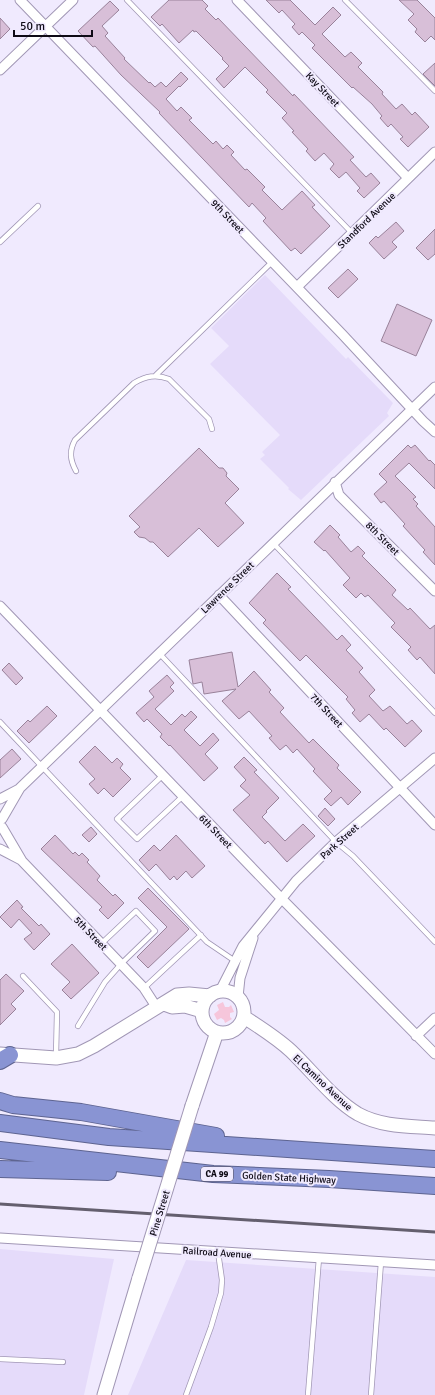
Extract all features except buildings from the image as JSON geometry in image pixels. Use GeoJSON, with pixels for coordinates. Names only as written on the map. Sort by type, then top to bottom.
{"type":"FeatureCollection","features":[{"type":"Feature","properties":{"kind":"highway"},"geometry":{"type":"LineString","coordinates":[[0,1100],[13,1104],[82,1112],[303,1151]]}},
{"type":"Feature","properties":{"kind":"highway"},"geometry":{"type":"LineString","coordinates":[[0,1123],[109,1138],[435,1159]]}},
{"type":"Feature","properties":{"kind":"highway","name":"Golden State Highway"},"geometry":{"type":"LineString","coordinates":[[0,1150],[213,1174],[329,1179],[435,1186]]}},
{"type":"Feature","properties":{"kind":"highway"},"geometry":{"type":"LineString","coordinates":[[0,1169],[213,1174]]}},
{"type":"Feature","properties":{"kind":"street","name":"9th Street"},"geometry":{"type":"LineString","coordinates":[[20,0],[435,432]]}},
{"type":"Feature","properties":{"kind":"street"},"geometry":{"type":"LineString","coordinates":[[0,70],[73,0]]}},
{"type":"Feature","properties":{"kind":"street","name":"Kay Street"},"geometry":{"type":"LineString","coordinates":[[237,0],[408,178]]}},
{"type":"Feature","properties":{"kind":"street","name":"Standford Avenue"},"geometry":{"type":"LineString","coordinates":[[297,287],[435,152]]}},
{"type":"Feature","properties":{"kind":"street","name":"Lawrence Street"},"geometry":{"type":"LineString","coordinates":[[0,799],[20,788],[335,482],[413,410],[435,387]]}},
{"type":"Feature","properties":{"kind":"street","name":"8th Street"},"geometry":{"type":"LineString","coordinates":[[335,482],[339,495],[435,591]]}},
{"type":"Feature","properties":{"kind":"street","name":"7th Street"},"geometry":{"type":"LineString","coordinates":[[219,595],[435,824]]}},
{"type":"Feature","properties":{"kind":"street","name":"6th Street"},"geometry":{"type":"LineString","coordinates":[[0,606],[281,898],[435,1054]]}},
{"type":"Feature","properties":{"kind":"street","name":"Park Street"},"geometry":{"type":"LineString","coordinates":[[215,993],[243,946],[296,881],[336,842],[435,758]]}},
{"type":"Feature","properties":{"kind":"street","name":"Lawrence Street"},"geometry":{"type":"LineString","coordinates":[[1,823],[20,788]]}},
{"type":"Feature","properties":{"kind":"street","name":"5th Street"},"geometry":{"type":"LineString","coordinates":[[1,823],[22,861],[160,1006]]}},
{"type":"Feature","properties":{"kind":"street","name":"5th Street"},"geometry":{"type":"LineString","coordinates":[[1,851],[22,861]]}},
{"type":"Feature","properties":{"kind":"street","name":"Park Street"},"geometry":{"type":"LineString","coordinates":[[238,997],[240,978],[254,934]]}},
{"type":"Feature","properties":{"kind":"street"},"geometry":{"type":"LineString","coordinates":[[3,1056],[56,1058],[78,1054],[94,1046],[177,995],[230,992],[238,997],[244,1005],[244,1017],[241,1024],[230,1032],[217,1032],[209,1028],[205,1022],[202,1011],[205,1002],[215,993]]}},
{"type":"Feature","properties":{"kind":"street"},"geometry":{"type":"LineString","coordinates":[[160,1006],[185,1006],[202,1011]]}},
{"type":"Feature","properties":{"kind":"street","name":"El Camino Avenue"},"geometry":{"type":"LineString","coordinates":[[244,1017],[272,1034],[335,1096],[357,1113],[372,1120],[391,1125],[435,1128]]}},
{"type":"Feature","properties":{"kind":"street"},"geometry":{"type":"LineString","coordinates":[[416,1036],[435,1018]]}},
{"type":"Feature","properties":{"kind":"street","name":"Pine Street"},"geometry":{"type":"LineString","coordinates":[[104,1395],[192,1106],[217,1032]]}},
{"type":"Feature","properties":{"kind":"street","name":"Railroad Avenue"},"geometry":{"type":"LineString","coordinates":[[0,1238],[435,1265]]}},
{"type":"Feature","properties":{"kind":"lane"},"geometry":{"type":"LineString","coordinates":[[127,0],[352,233]]}},
{"type":"Feature","properties":{"kind":"lane"},"geometry":{"type":"LineString","coordinates":[[345,0],[435,91]]}},
{"type":"Feature","properties":{"kind":"lane"},"geometry":{"type":"LineString","coordinates":[[0,242],[38,206]]}},
{"type":"Feature","properties":{"kind":"lane"},"geometry":{"type":"LineString","coordinates":[[156,375],[272,262]]}},
{"type":"Feature","properties":{"kind":"lane"},"geometry":{"type":"LineString","coordinates":[[76,471],[72,464],[70,454],[75,440],[134,383],[143,378],[156,375],[169,379],[209,419],[212,429]]}},
{"type":"Feature","properties":{"kind":"lane"},"geometry":{"type":"LineString","coordinates":[[273,542],[435,713]]}},
{"type":"Feature","properties":{"kind":"lane"},"geometry":{"type":"LineString","coordinates":[[159,653],[336,842],[353,856],[435,942]]}},
{"type":"Feature","properties":{"kind":"lane"},"geometry":{"type":"LineString","coordinates":[[0,722],[201,935],[208,942],[235,961]]}},
{"type":"Feature","properties":{"kind":"lane"},"geometry":{"type":"LineString","coordinates":[[163,775],[117,818],[137,839],[183,796]]}},
{"type":"Feature","properties":{"kind":"lane"},"geometry":{"type":"LineString","coordinates":[[78,1026],[105,982],[155,931],[136,911],[101,944]]}},
{"type":"Feature","properties":{"kind":"lane"},"geometry":{"type":"LineString","coordinates":[[144,988],[201,935]]}},
{"type":"Feature","properties":{"kind":"lane"},"geometry":{"type":"LineString","coordinates":[[23,976],[57,1012],[56,1058]]}},
{"type":"Feature","properties":{"kind":"lane"},"geometry":{"type":"LineString","coordinates":[[186,1395],[222,1293],[222,1280],[218,1252]]}},
{"type":"Feature","properties":{"kind":"lane"},"geometry":{"type":"LineString","coordinates":[[308,1395],[319,1258]]}},
{"type":"Feature","properties":{"kind":"lane"},"geometry":{"type":"LineString","coordinates":[[371,1395],[381,1262]]}},
{"type":"Feature","properties":{"kind":"lane"},"geometry":{"type":"LineString","coordinates":[[0,1359],[63,1362]]}},
{"type":"Feature","properties":{"kind":"shaded area"},"geometry":{"type":"Polygon","coordinates":[[[265,275],[346,359],[348,357],[393,403],[387,413],[389,416],[301,500],[288,489],[289,488],[260,459],[265,455],[262,452],[280,435],[210,364],[229,346],[211,328],[265,275]]]}},
{"type":"Feature","properties":{"kind":"shaded area"},"geometry":{"type":"Polygon","coordinates":[[[223,1002],[225,1007],[229,1007],[231,1005],[234,1012],[230,1013],[230,1017],[232,1019],[225,1023],[221,1018],[217,1020],[214,1014],[219,1010],[217,1005],[223,1002]]]}},
{"type":"Feature","properties":{"kind":"shaded area"},"geometry":{"type":"Polygon","coordinates":[[[0,1249],[114,1259],[84,1395],[0,1395],[0,1249]]]}},
{"type":"Feature","properties":{"kind":"shaded area"},"geometry":{"type":"Polygon","coordinates":[[[186,1260],[435,1277],[435,1395],[128,1395],[186,1260]]]}},
{"type":"Feature","properties":{"kind":"railway"},"geometry":{"type":"LineString","coordinates":[[0,1204],[435,1232]]}}]}
